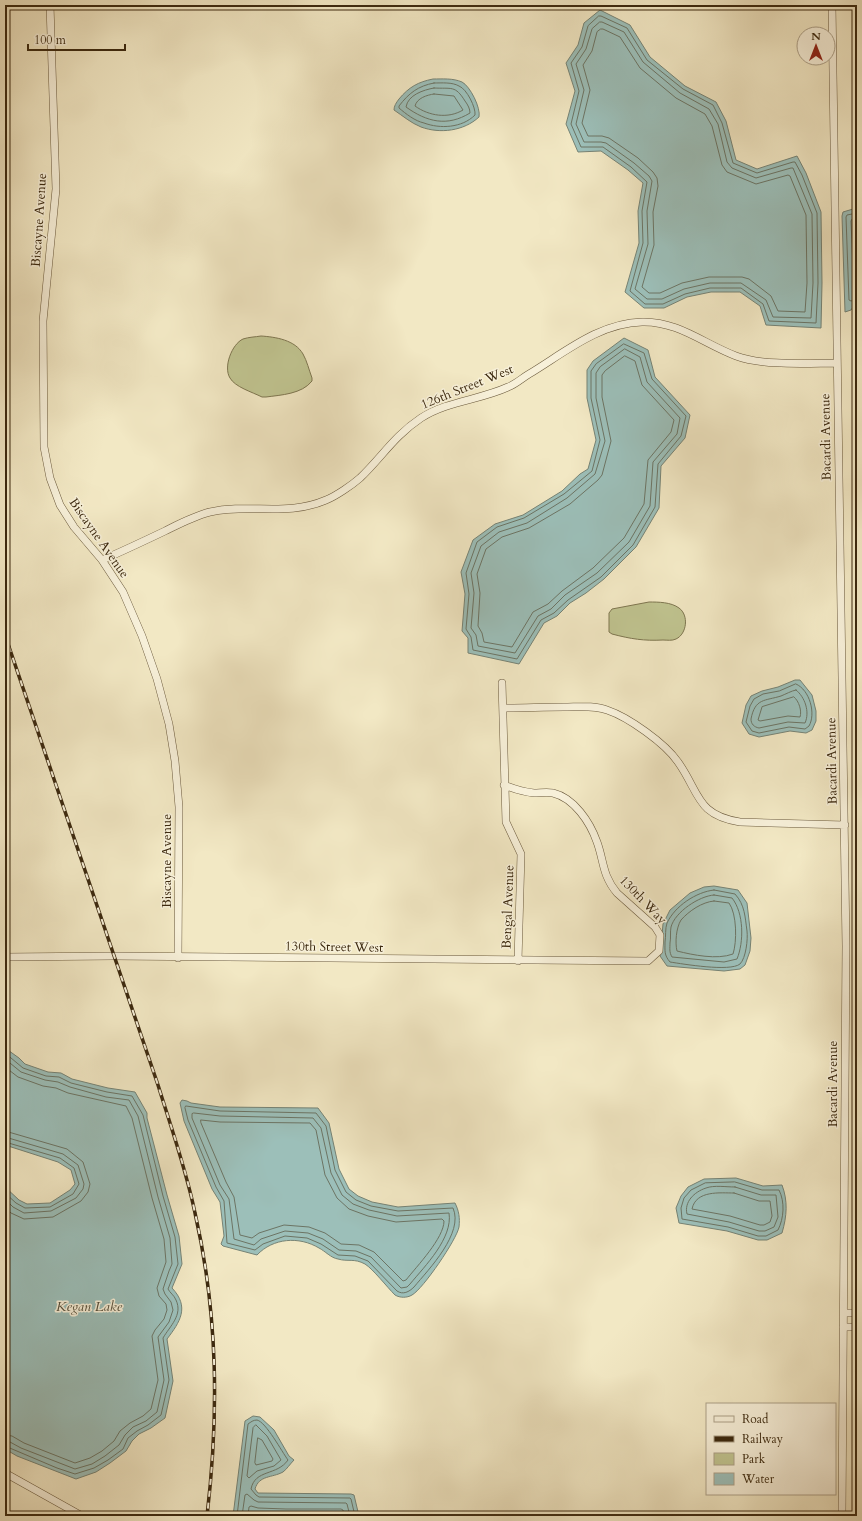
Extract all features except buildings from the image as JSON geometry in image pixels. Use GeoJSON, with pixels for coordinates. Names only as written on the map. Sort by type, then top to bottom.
{"type":"FeatureCollection","features":[{"type":"Feature","properties":{"kind":"street","name":"Biscayne Avenue"},"geometry":{"type":"LineString","coordinates":[[50,5],[56,190],[43,321],[44,447],[50,478],[60,505],[74,527],[102,560],[123,592],[142,636],[157,680],[175,761],[179,807],[178,958]]}},
{"type":"Feature","properties":{"kind":"street","name":"Bacardi Avenue"},"geometry":{"type":"LineString","coordinates":[[832,5],[846,967],[842,1516]]}},
{"type":"Feature","properties":{"kind":"street","name":"126th Street West"},"geometry":{"type":"LineString","coordinates":[[102,560],[189,520],[209,513],[237,508],[290,510],[309,506],[328,499],[359,479],[396,437],[422,418],[444,407],[486,396],[509,387],[592,335],[616,325],[643,322],[670,325],[687,331],[737,356],[756,362],[837,363]]}},
{"type":"Feature","properties":{"kind":"street","name":"Bengal Avenue"},"geometry":{"type":"LineString","coordinates":[[502,683],[506,822],[522,854],[518,961]]}},
{"type":"Feature","properties":{"kind":"street"},"geometry":{"type":"LineString","coordinates":[[503,708],[590,707],[606,709],[622,716],[666,747],[678,762],[702,804],[712,813],[725,820],[740,822],[845,825]]}},
{"type":"Feature","properties":{"kind":"street","name":"130th Way"},"geometry":{"type":"LineString","coordinates":[[504,785],[529,792],[552,793],[570,802],[582,815],[597,841],[606,876],[612,887],[655,926],[660,935],[660,951]]}},
{"type":"Feature","properties":{"kind":"street","name":"130th Street West"},"geometry":{"type":"LineString","coordinates":[[5,958],[74,956],[648,961],[660,951]]}},
{"type":"Feature","properties":{"kind":"street"},"geometry":{"type":"LineString","coordinates":[[844,1313],[857,1313]]}},
{"type":"Feature","properties":{"kind":"street"},"geometry":{"type":"LineString","coordinates":[[844,1327],[857,1327]]}},
{"type":"Feature","properties":{"kind":"street"},"geometry":{"type":"LineString","coordinates":[[5,1473],[82,1516]]}},
{"type":"Feature","properties":{"kind":"green space"},"geometry":{"type":"Polygon","coordinates":[[[261,336],[285,340],[300,349],[306,360],[312,381],[303,389],[297,391],[262,397],[244,389],[232,381],[228,373],[228,362],[235,346],[243,339],[261,336]]]}},
{"type":"Feature","properties":{"kind":"green space"},"geometry":{"type":"Polygon","coordinates":[[[649,602],[668,603],[676,606],[682,611],[685,624],[683,633],[680,637],[671,640],[644,640],[619,636],[609,632],[609,613],[612,609],[649,602]]]}},
{"type":"Feature","properties":{"kind":"water"},"geometry":{"type":"Polygon","coordinates":[[[600,10],[630,25],[650,57],[685,86],[716,102],[726,121],[736,160],[757,169],[797,156],[806,173],[821,212],[821,328],[766,325],[760,306],[740,292],[711,292],[687,297],[664,308],[644,308],[625,292],[639,243],[638,211],[643,183],[628,170],[601,151],[578,152],[566,124],[575,91],[566,63],[578,45],[584,23],[600,10]]]}},
{"type":"Feature","properties":{"kind":"water"},"geometry":{"type":"Polygon","coordinates":[[[433,79],[455,80],[465,84],[477,103],[479,117],[473,122],[459,128],[444,131],[421,127],[394,110],[395,104],[406,91],[418,83],[433,79]]]}},
{"type":"Feature","properties":{"kind":"water"},"geometry":{"type":"Polygon","coordinates":[[[853,209],[857,210],[857,301],[851,310],[845,312],[842,216],[843,212],[853,209]]]}},
{"type":"Feature","properties":{"kind":"water"},"geometry":{"type":"Polygon","coordinates":[[[624,338],[648,350],[655,377],[690,415],[685,438],[661,466],[659,508],[636,547],[604,579],[570,603],[557,616],[544,623],[519,664],[468,653],[468,638],[462,631],[465,594],[461,572],[473,540],[495,524],[523,515],[562,491],[580,474],[588,469],[596,440],[587,398],[587,370],[593,361],[624,338]]]}},
{"type":"Feature","properties":{"kind":"water"},"geometry":{"type":"Polygon","coordinates":[[[795,680],[800,680],[812,695],[816,711],[816,721],[812,730],[806,733],[790,731],[759,737],[749,734],[742,723],[746,705],[751,696],[795,680]]]}},
{"type":"Feature","properties":{"kind":"water"},"geometry":{"type":"Polygon","coordinates":[[[714,886],[738,890],[747,903],[751,938],[750,951],[745,965],[740,969],[724,971],[667,966],[660,956],[663,924],[670,910],[690,893],[704,887],[714,886]]]}},
{"type":"Feature","properties":{"kind":"water","name":"Kegan Lake"},"geometry":{"type":"Polygon","coordinates":[[[5,1048],[25,1064],[48,1072],[61,1073],[72,1079],[108,1088],[135,1092],[147,1113],[167,1195],[179,1236],[182,1264],[172,1288],[181,1302],[182,1308],[176,1327],[167,1339],[173,1381],[165,1418],[139,1434],[132,1441],[126,1451],[110,1463],[96,1472],[76,1479],[17,1456],[5,1449],[5,1187],[19,1200],[27,1204],[50,1203],[70,1190],[75,1184],[71,1170],[58,1162],[5,1145],[5,1048]]]}},
{"type":"Feature","properties":{"kind":"water"},"geometry":{"type":"Polygon","coordinates":[[[182,1100],[191,1103],[220,1107],[318,1108],[329,1123],[339,1169],[349,1189],[358,1196],[372,1202],[398,1207],[455,1203],[459,1218],[457,1233],[424,1284],[408,1297],[399,1297],[395,1295],[365,1264],[358,1261],[335,1258],[311,1244],[295,1240],[278,1242],[263,1249],[257,1255],[223,1246],[221,1244],[224,1236],[220,1202],[212,1189],[184,1121],[180,1103],[182,1100]]]}},
{"type":"Feature","properties":{"kind":"water"},"geometry":{"type":"Polygon","coordinates":[[[736,1178],[763,1186],[782,1185],[786,1209],[782,1233],[767,1240],[758,1240],[727,1231],[679,1223],[676,1208],[681,1196],[688,1187],[704,1179],[736,1178]]]}},
{"type":"Feature","properties":{"kind":"water"},"geometry":{"type":"Polygon","coordinates":[[[253,1416],[260,1417],[274,1430],[289,1456],[294,1460],[283,1472],[260,1481],[255,1489],[258,1493],[351,1494],[354,1495],[359,1516],[233,1516],[245,1421],[253,1416]]]}},
{"type":"Feature","properties":{"kind":"railway"},"geometry":{"type":"LineString","coordinates":[[5,635],[158,1085],[178,1148],[191,1197],[203,1251],[212,1326],[214,1364],[215,1401],[211,1478],[207,1516]]}}]}
